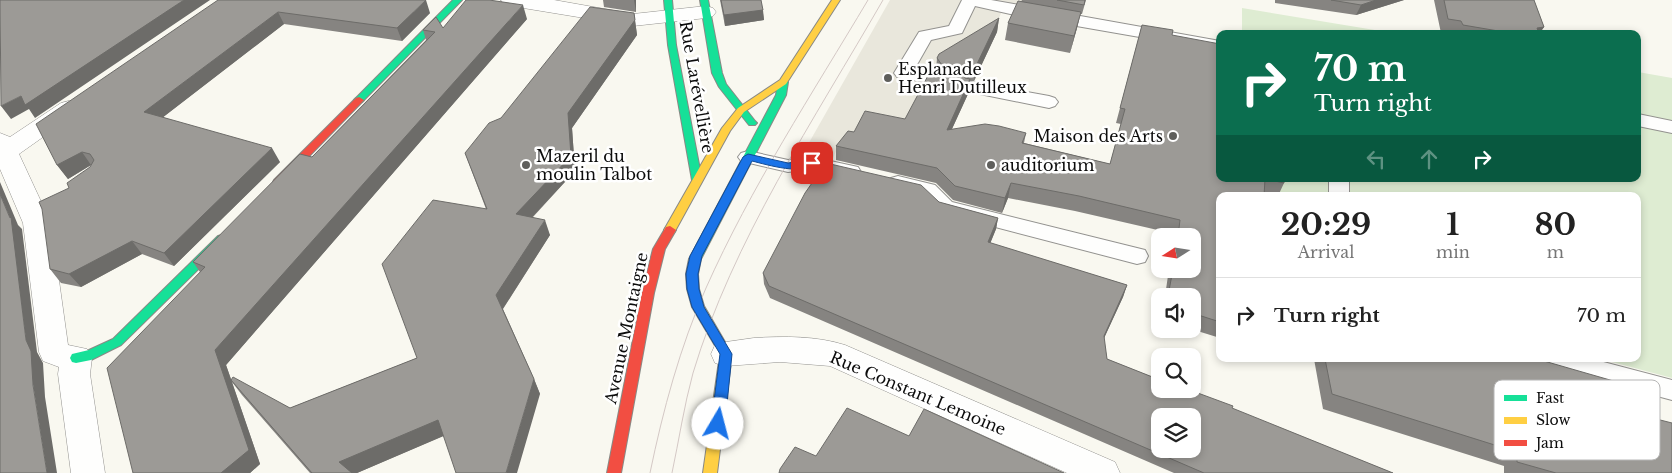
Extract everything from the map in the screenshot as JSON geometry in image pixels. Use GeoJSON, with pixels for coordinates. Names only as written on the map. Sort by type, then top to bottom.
{"type":"FeatureCollection","features":[{"type":"Feature","properties":{"kind":"main road"},"geometry":{"type":"LineString","coordinates":[[267,193],[458,0]]}},
{"type":"Feature","properties":{"kind":"main road","name":"Avenue Montaigne"},"geometry":{"type":"LineString","coordinates":[[614,473],[648,293],[659,249],[726,130],[742,110],[783,82],[836,0]]}},
{"type":"Feature","properties":{"kind":"main road","name":"Rue Larévellière"},"geometry":{"type":"LineString","coordinates":[[701,4],[717,73],[722,85],[761,134]]}},
{"type":"Feature","properties":{"kind":"main road","name":"Rue Larévellière"},"geometry":{"type":"LineString","coordinates":[[668,9],[697,180]]}},
{"type":"Feature","properties":{"kind":"main road","name":"Avenue Montaigne"},"geometry":{"type":"LineString","coordinates":[[726,354],[698,307],[693,289],[692,274],[696,256],[782,95],[783,82]]}},
{"type":"Feature","properties":{"kind":"main road"},"geometry":{"type":"LineString","coordinates":[[76,358],[91,355],[117,342],[233,228]]}},
{"type":"Feature","properties":{"kind":"main road"},"geometry":{"type":"LineString","coordinates":[[710,473],[726,354]]}},
{"type":"Feature","properties":{"kind":"street"},"geometry":{"type":"LineString","coordinates":[[511,0],[633,20],[668,9],[701,4]]}},
{"type":"Feature","properties":{"kind":"street"},"geometry":{"type":"LineString","coordinates":[[573,9],[602,7],[640,0]]}},
{"type":"Feature","properties":{"kind":"street"},"geometry":{"type":"LineString","coordinates":[[88,473],[74,374],[76,358],[62,356],[54,352],[52,345],[36,223],[39,205],[3,147],[89,95]]}},
{"type":"Feature","properties":{"kind":"street","name":"Rue Constant Lemoine"},"geometry":{"type":"LineString","coordinates":[[726,354],[758,348],[796,349],[834,354],[1102,473]]}},
{"type":"Feature","properties":{"kind":"lane"},"geometry":{"type":"LineString","coordinates":[[930,78],[904,73],[925,36],[956,29],[969,1],[1216,45]]}},
{"type":"Feature","properties":{"kind":"lane"},"geometry":{"type":"LineString","coordinates":[[971,87],[1050,102]]}},
{"type":"Feature","properties":{"kind":"lane"},"geometry":{"type":"LineString","coordinates":[[1641,121],[1672,127]]}},
{"type":"Feature","properties":{"kind":"lane"},"geometry":{"type":"LineString","coordinates":[[748,157],[788,166],[812,163],[928,190],[945,207],[1137,256]]}},
{"type":"Feature","properties":{"kind":"lane"},"geometry":{"type":"LineString","coordinates":[[1567,362],[1635,380]]}},
{"type":"Feature","properties":{"kind":"green space"},"geometry":{"type":"Polygon","coordinates":[[[1242,8],[1375,30],[1242,30],[1242,8]]]}},
{"type":"Feature","properties":{"kind":"green space"},"geometry":{"type":"Polygon","coordinates":[[[1641,73],[1672,78],[1672,378],[1612,362],[1641,362],[1641,192],[1278,192],[1279,182],[1641,182],[1641,73]]]}},
{"type":"Feature","properties":{"kind":"shaded area","name":"Esplanade Henri Dutilleux"},"geometry":{"type":"Polygon","coordinates":[[[890,0],[1024,0],[1017,15],[1001,13],[993,34],[933,71],[904,134],[839,144],[831,163],[802,155],[890,0]]]}},
{"type":"Feature","properties":{"kind":"building"},"geometry":{"type":"Polygon","coordinates":[[[0,0],[184,0],[25,105],[21,96],[1,106],[0,0]]]}},
{"type":"Feature","properties":{"kind":"building"},"geometry":{"type":"Polygon","coordinates":[[[218,0],[426,0],[397,28],[278,12],[144,112],[272,148],[164,253],[132,241],[69,274],[50,269],[42,209],[39,202],[69,188],[67,183],[90,167],[94,160],[90,154],[82,152],[57,165],[36,124],[218,0]]]}},
{"type":"Feature","properties":{"kind":"building"},"geometry":{"type":"Polygon","coordinates":[[[466,0],[489,0],[523,5],[215,350],[249,450],[221,473],[133,473],[107,368],[205,267],[193,262],[300,154],[312,157],[435,32],[423,30],[436,17],[443,28],[466,0]]]}},
{"type":"Feature","properties":{"kind":"building"},"geometry":{"type":"Polygon","coordinates":[[[721,0],[761,0],[763,10],[724,15],[721,0]]]}},
{"type":"Feature","properties":{"kind":"building"},"geometry":{"type":"Polygon","coordinates":[[[1057,0],[1085,0],[1084,5],[1057,0]]]}},
{"type":"Feature","properties":{"kind":"building"},"geometry":{"type":"Polygon","coordinates":[[[1331,0],[1376,0],[1361,5],[1331,0]]]}},
{"type":"Feature","properties":{"kind":"building"},"geometry":{"type":"Polygon","coordinates":[[[1444,0],[1534,0],[1544,27],[1537,28],[1538,30],[1492,30],[1463,25],[1461,21],[1448,19],[1444,0]]]}},
{"type":"Feature","properties":{"kind":"building"},"geometry":{"type":"Polygon","coordinates":[[[1018,1],[1081,12],[1074,36],[1008,23],[1018,1]]]}},
{"type":"Feature","properties":{"kind":"building"},"geometry":{"type":"Polygon","coordinates":[[[590,7],[634,13],[635,20],[568,113],[571,156],[516,214],[545,220],[496,295],[534,379],[506,473],[456,473],[438,420],[339,462],[352,473],[312,473],[231,380],[233,377],[290,408],[417,358],[382,264],[433,200],[487,209],[465,153],[489,123],[501,118],[590,7]]]}},
{"type":"Feature","properties":{"kind":"building","name":"Maison des Arts"},"geometry":{"type":"Polygon","coordinates":[[[999,18],[976,66],[966,67],[962,71],[965,78],[970,79],[947,130],[985,124],[999,126],[1026,133],[1022,143],[1110,164],[1125,109],[1120,108],[1142,25],[1173,30],[1172,35],[1216,43],[1216,182],[1265,182],[1264,192],[1216,192],[1216,321],[1201,316],[1201,288],[1169,288],[1171,278],[1201,278],[1201,228],[1179,228],[1180,220],[1079,196],[1011,183],[1005,198],[955,186],[937,168],[836,146],[848,131],[854,132],[865,111],[905,119],[931,70],[938,69],[942,65],[937,58],[939,54],[999,18]]]}},
{"type":"Feature","properties":{"kind":"building"},"geometry":{"type":"Polygon","coordinates":[[[826,163],[921,185],[939,202],[998,218],[988,242],[1127,285],[1104,336],[1107,359],[1151,376],[1151,398],[1201,398],[1201,394],[1393,473],[1204,473],[1169,458],[1201,458],[1201,408],[1151,408],[1151,450],[769,286],[763,273],[805,193],[826,163]]]}},
{"type":"Feature","properties":{"kind":"building"},"geometry":{"type":"Polygon","coordinates":[[[0,194],[11,217],[26,340],[31,351],[33,385],[47,473],[0,473],[0,194]]]}},
{"type":"Feature","properties":{"kind":"building"},"geometry":{"type":"Polygon","coordinates":[[[1326,362],[1547,362],[1610,380],[1494,380],[1494,445],[1332,394],[1326,362]]]}},
{"type":"Feature","properties":{"kind":"building"},"geometry":{"type":"Polygon","coordinates":[[[847,408],[909,436],[924,409],[1064,473],[779,473],[795,447],[816,456],[847,408]]]}},
{"type":"Feature","properties":{"kind":"building"},"geometry":{"type":"Polygon","coordinates":[[[1660,420],[1672,423],[1672,473],[1556,473],[1517,462],[1517,460],[1660,460],[1660,420]]]}},
{"type":"Feature","properties":{"kind":"tram line"},"geometry":{"type":"LineString","coordinates":[[650,473],[673,379],[688,333],[706,288],[762,177],[868,0]]}},
{"type":"Feature","properties":{"kind":"tram line"},"geometry":{"type":"LineString","coordinates":[[672,473],[693,373],[730,275],[777,182],[883,0]]}},
{"type":"Feature","properties":{"kind":"traffic: fast"},"geometry":{"type":"LineString","coordinates":[[359,100],[458,0]]}},
{"type":"Feature","properties":{"kind":"traffic: fast"},"geometry":{"type":"LineString","coordinates":[[668,0],[672,45],[697,180]]}},
{"type":"Feature","properties":{"kind":"traffic: fast"},"geometry":{"type":"LineString","coordinates":[[704,0],[717,73],[722,85],[752,123]]}},
{"type":"Feature","properties":{"kind":"traffic: fast"},"geometry":{"type":"LineString","coordinates":[[695,259],[781,95],[783,82]]}},
{"type":"Feature","properties":{"kind":"traffic: fast"},"geometry":{"type":"LineString","coordinates":[[76,358],[91,355],[117,342],[222,239]]}},
{"type":"Feature","properties":{"kind":"traffic: slow"},"geometry":{"type":"LineString","coordinates":[[670,230],[726,130],[741,110],[783,82],[836,0]]}},
{"type":"Feature","properties":{"kind":"traffic: slow"},"geometry":{"type":"LineString","coordinates":[[695,259],[692,274],[693,289],[698,307],[726,354],[710,473]]}},
{"type":"Feature","properties":{"kind":"traffic: jam"},"geometry":{"type":"LineString","coordinates":[[278,182],[359,100]]}},
{"type":"Feature","properties":{"kind":"traffic: jam"},"geometry":{"type":"LineString","coordinates":[[614,473],[648,293],[659,249],[670,230]]}},
{"type":"Feature","properties":{"kind":"place","name":"Esplanade Henri Dutilleux"},"geometry":{"type":"Point","coordinates":[888,78]}},
{"type":"Feature","properties":{"kind":"place","name":"Maison des Arts"},"geometry":{"type":"Point","coordinates":[1173,136]}},
{"type":"Feature","properties":{"kind":"place","name":"Mazeril du moulin Talbot"},"geometry":{"type":"Point","coordinates":[526,165]}},
{"type":"Feature","properties":{"kind":"place","name":"auditorium"},"geometry":{"type":"Point","coordinates":[991,165]}},
{"type":"Feature","properties":{"kind":"route"},"geometry":{"type":"LineString","coordinates":[[718,424],[726,354],[698,307],[693,289],[692,274],[696,256],[748,157],[788,166],[812,163]]}}]}
